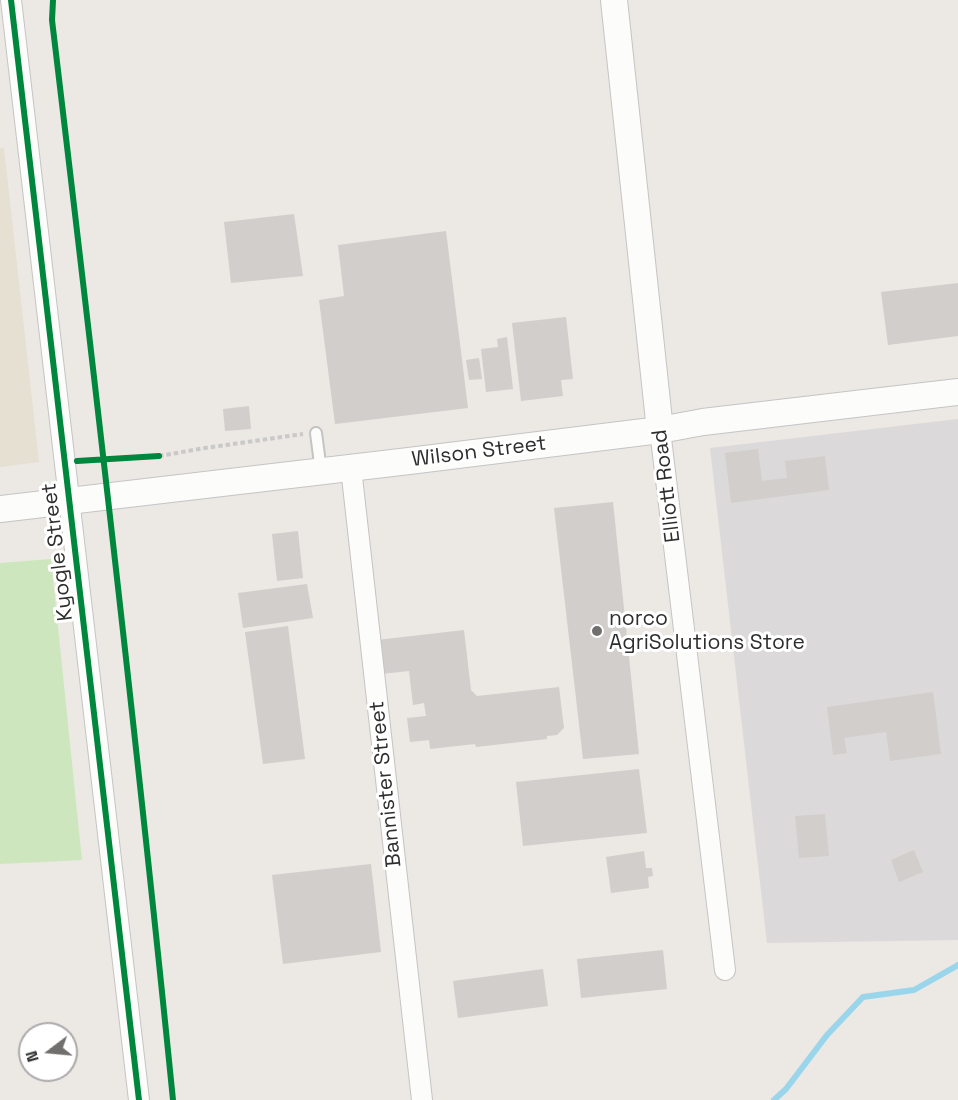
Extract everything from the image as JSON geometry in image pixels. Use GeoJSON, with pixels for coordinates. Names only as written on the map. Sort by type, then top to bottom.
{"type":"FeatureCollection","features":[{"type":"Feature","properties":{"kind":"street","name":"Kyogle Street"},"geometry":{"type":"LineString","coordinates":[[11,0],[139,1100]]}},
{"type":"Feature","properties":{"kind":"street","name":"Elliott Road"},"geometry":{"type":"LineString","coordinates":[[614,0],[647,323],[725,970]]}},
{"type":"Feature","properties":{"kind":"street","name":"Wilson Street"},"geometry":{"type":"LineString","coordinates":[[0,509],[351,468],[660,430],[703,422],[958,392]]}},
{"type":"Feature","properties":{"kind":"street","name":"Bannister Street"},"geometry":{"type":"LineString","coordinates":[[351,468],[422,1100]]}},
{"type":"Feature","properties":{"kind":"lane"},"geometry":{"type":"LineString","coordinates":[[316,433],[321,471]]}},
{"type":"Feature","properties":{"kind":"path"},"geometry":{"type":"LineString","coordinates":[[151,457],[316,433]]}},
{"type":"Feature","properties":{"kind":"shaded area"},"geometry":{"type":"Polygon","coordinates":[[[0,148],[4,148],[39,462],[0,467],[0,148]]]}},
{"type":"Feature","properties":{"kind":"shaded area"},"geometry":{"type":"Polygon","coordinates":[[[958,419],[958,940],[767,943],[710,448],[958,419]]]}},
{"type":"Feature","properties":{"kind":"green space"},"geometry":{"type":"Polygon","coordinates":[[[51,559],[82,860],[0,864],[0,563],[51,559]]]}},
{"type":"Feature","properties":{"kind":"building"},"geometry":{"type":"Polygon","coordinates":[[[294,214],[303,276],[231,283],[224,222],[294,214]]]}},
{"type":"Feature","properties":{"kind":"building"},"geometry":{"type":"Polygon","coordinates":[[[446,231],[468,408],[335,424],[319,300],[344,296],[338,245],[446,231]]]}},
{"type":"Feature","properties":{"kind":"building"},"geometry":{"type":"Polygon","coordinates":[[[958,283],[958,336],[888,345],[881,292],[958,283]]]}},
{"type":"Feature","properties":{"kind":"building"},"geometry":{"type":"Polygon","coordinates":[[[566,317],[573,379],[561,380],[563,396],[521,401],[512,323],[566,317]]]}},
{"type":"Feature","properties":{"kind":"building"},"geometry":{"type":"Polygon","coordinates":[[[507,337],[513,389],[486,392],[481,349],[498,347],[497,339],[507,337]]]}},
{"type":"Feature","properties":{"kind":"building"},"geometry":{"type":"Polygon","coordinates":[[[479,358],[482,379],[469,380],[466,360],[479,358]]]}},
{"type":"Feature","properties":{"kind":"building"},"geometry":{"type":"Polygon","coordinates":[[[249,406],[251,429],[225,431],[223,409],[249,406]]]}},
{"type":"Feature","properties":{"kind":"building"},"geometry":{"type":"Polygon","coordinates":[[[758,449],[762,481],[787,478],[785,461],[825,456],[829,490],[731,503],[725,453],[758,449]]]}},
{"type":"Feature","properties":{"kind":"building","name":"norco AgriSolutions Store"},"geometry":{"type":"Polygon","coordinates":[[[613,502],[639,754],[583,759],[554,508],[613,502]]]}},
{"type":"Feature","properties":{"kind":"building"},"geometry":{"type":"Polygon","coordinates":[[[298,531],[303,578],[277,581],[272,534],[298,531]]]}},
{"type":"Feature","properties":{"kind":"building"},"geometry":{"type":"Polygon","coordinates":[[[307,584],[313,618],[243,628],[238,593],[307,584]]]}},
{"type":"Feature","properties":{"kind":"building"},"geometry":{"type":"Polygon","coordinates":[[[288,626],[305,759],[263,764],[245,632],[288,626]]]}},
{"type":"Feature","properties":{"kind":"building"},"geometry":{"type":"Polygon","coordinates":[[[464,630],[471,690],[477,696],[559,687],[564,728],[557,735],[547,736],[547,739],[476,747],[475,744],[430,749],[429,740],[410,742],[407,718],[426,716],[424,703],[413,705],[409,671],[381,674],[377,640],[464,630]]]}},
{"type":"Feature","properties":{"kind":"building"},"geometry":{"type":"Polygon","coordinates":[[[933,692],[941,754],[890,761],[886,732],[844,738],[847,753],[833,755],[827,707],[933,692]]]}},
{"type":"Feature","properties":{"kind":"building"},"geometry":{"type":"Polygon","coordinates":[[[639,769],[647,833],[523,846],[516,782],[639,769]]]}},
{"type":"Feature","properties":{"kind":"building"},"geometry":{"type":"Polygon","coordinates":[[[825,814],[829,856],[799,858],[795,816],[825,814]]]}},
{"type":"Feature","properties":{"kind":"building"},"geometry":{"type":"Polygon","coordinates":[[[914,850],[923,872],[899,882],[891,860],[914,850]]]}},
{"type":"Feature","properties":{"kind":"building"},"geometry":{"type":"Polygon","coordinates":[[[644,851],[646,868],[652,868],[653,876],[648,877],[649,888],[611,893],[606,857],[644,851]]]}},
{"type":"Feature","properties":{"kind":"building"},"geometry":{"type":"Polygon","coordinates":[[[371,864],[381,952],[283,964],[272,875],[371,864]]]}},
{"type":"Feature","properties":{"kind":"building"},"geometry":{"type":"Polygon","coordinates":[[[663,950],[667,989],[581,998],[577,959],[663,950]]]}},
{"type":"Feature","properties":{"kind":"building"},"geometry":{"type":"Polygon","coordinates":[[[543,969],[548,1006],[458,1018],[453,981],[543,969]]]}},
{"type":"Feature","properties":{"kind":"waterway"},"geometry":{"type":"LineString","coordinates":[[774,1100],[786,1089],[827,1035],[863,997],[914,990],[958,965]]}},
{"type":"Feature","properties":{"kind":"cycle path"},"geometry":{"type":"LineString","coordinates":[[11,0],[139,1100]]}},
{"type":"Feature","properties":{"kind":"cycle path"},"geometry":{"type":"LineString","coordinates":[[53,0],[52,20],[115,560],[173,1100]]}},
{"type":"Feature","properties":{"kind":"cycle path"},"geometry":{"type":"LineString","coordinates":[[77,461],[159,456]]}},
{"type":"Feature","properties":{"kind":"place","name":"norco AgriSolutions Store"},"geometry":{"type":"Point","coordinates":[597,631]}}]}
